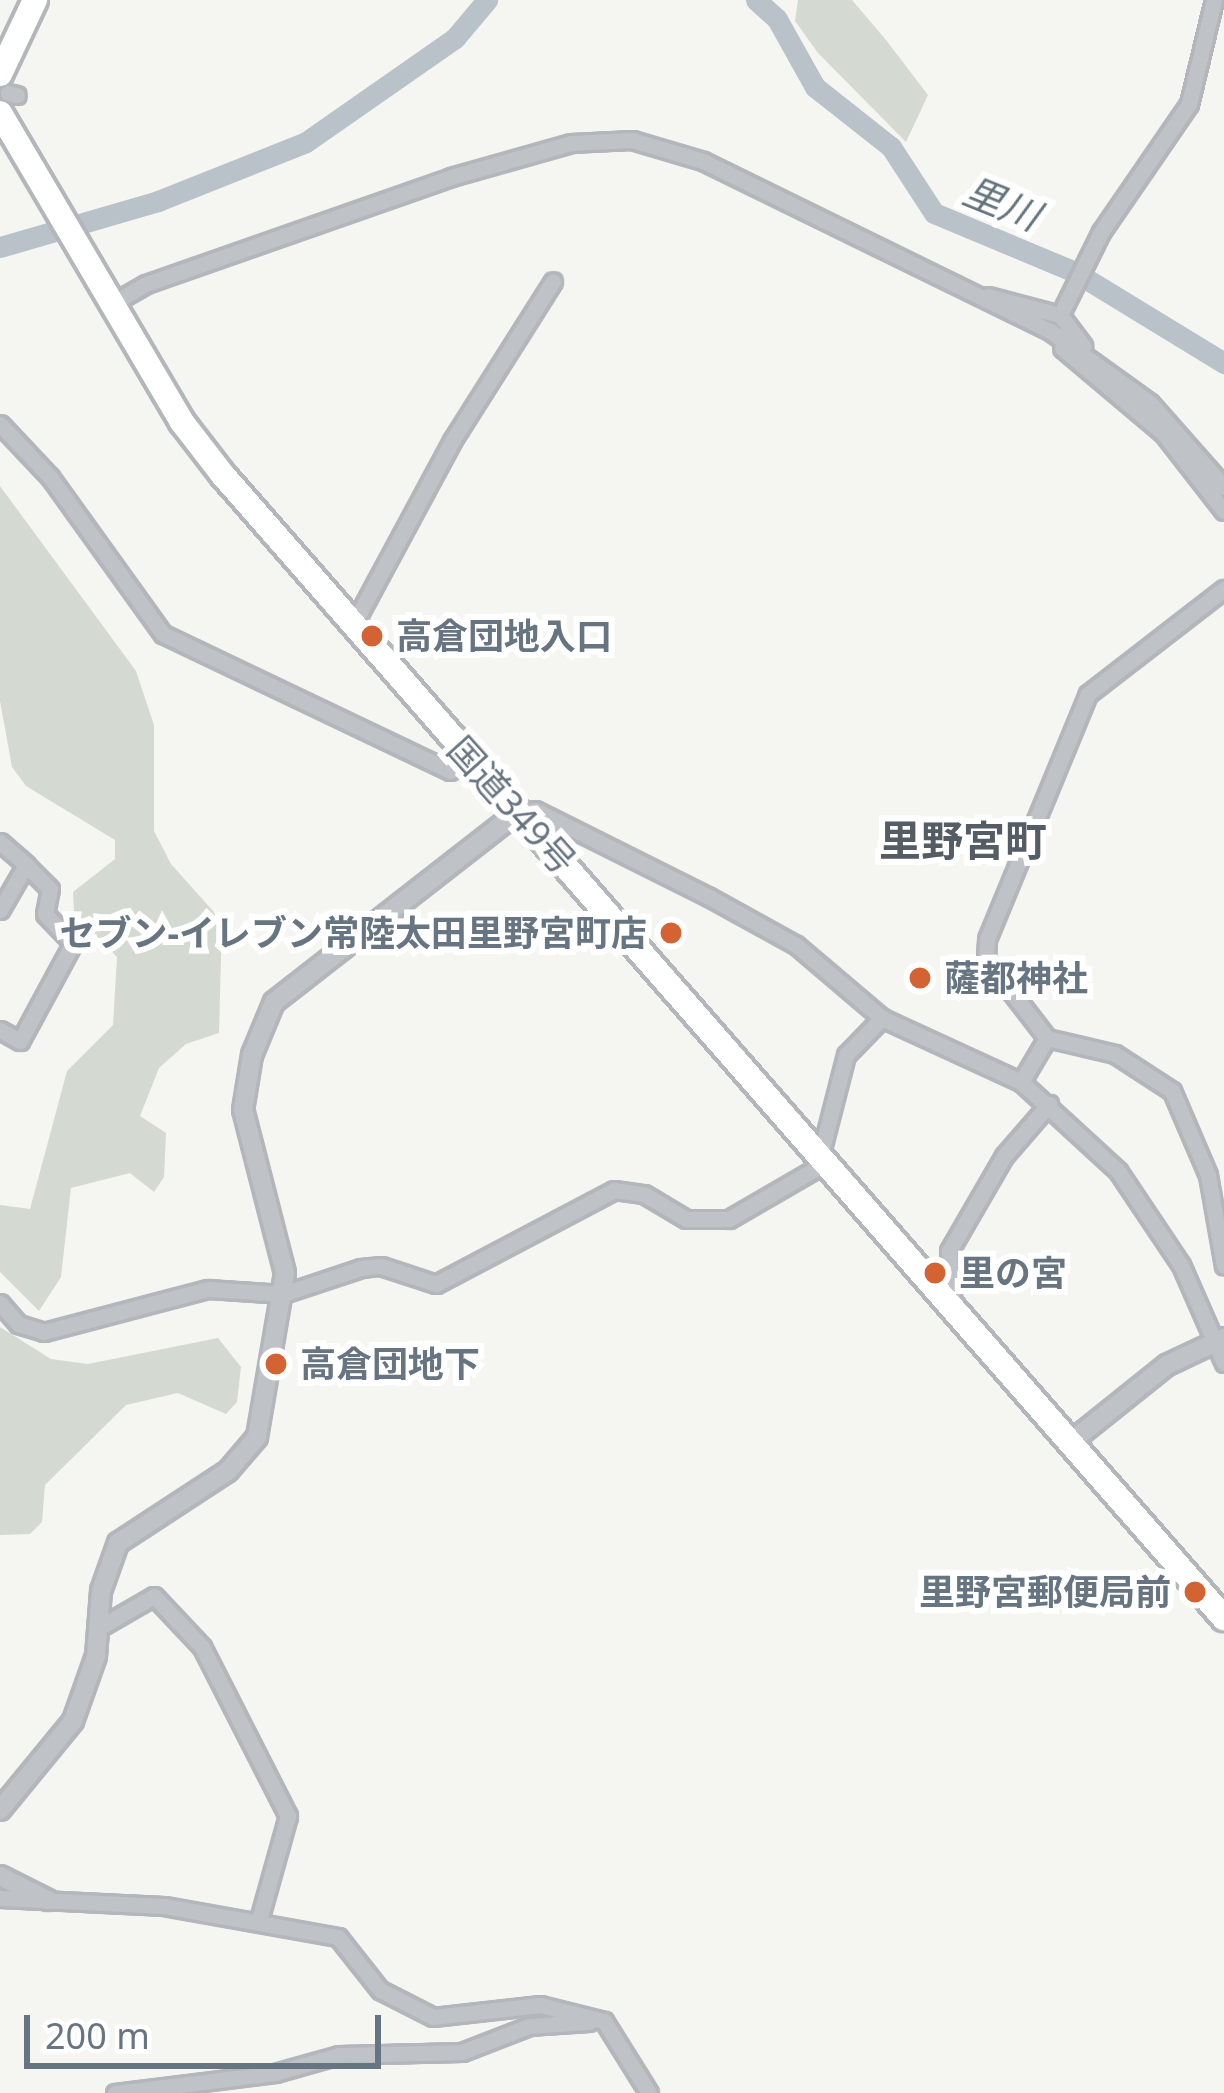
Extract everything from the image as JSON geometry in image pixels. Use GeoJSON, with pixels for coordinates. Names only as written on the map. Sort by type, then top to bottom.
{"type":"FeatureCollection","features":[{"type":"Feature","properties":{"kind":"main road"},"geometry":{"type":"LineString","coordinates":[[6,94],[35,0]]}},
{"type":"Feature","properties":{"kind":"main road","name":"国道349号"},"geometry":{"type":"LineString","coordinates":[[6,94],[31,160],[196,443],[1224,1618]]}},
{"type":"Feature","properties":{"kind":"street"},"geometry":{"type":"LineString","coordinates":[[1064,311],[1101,232],[1189,104],[1214,0]]}},
{"type":"Feature","properties":{"kind":"street"},"geometry":{"type":"LineString","coordinates":[[109,296],[451,177],[612,138],[704,161],[1043,328],[1150,403],[1224,487]]}},
{"type":"Feature","properties":{"kind":"street"},"geometry":{"type":"LineString","coordinates":[[353,626],[452,441],[553,281]]}},
{"type":"Feature","properties":{"kind":"street"},"geometry":{"type":"LineString","coordinates":[[973,295],[1064,311]]}},
{"type":"Feature","properties":{"kind":"street"},"geometry":{"type":"LineString","coordinates":[[1064,311],[1090,357]]}},
{"type":"Feature","properties":{"kind":"street"},"geometry":{"type":"LineString","coordinates":[[1043,328],[1163,434],[1224,511]]}},
{"type":"Feature","properties":{"kind":"street"},"geometry":{"type":"LineString","coordinates":[[0,424],[50,477],[163,634],[450,771],[472,761]]}},
{"type":"Feature","properties":{"kind":"street"},"geometry":{"type":"LineString","coordinates":[[1224,589],[1088,694],[987,939],[986,959],[1048,1038],[1115,1054],[1172,1091],[1208,1175],[1224,1266]]}},
{"type":"Feature","properties":{"kind":"street"},"geometry":{"type":"LineString","coordinates":[[0,1810],[73,1721],[102,1626],[101,1591],[118,1544],[228,1471],[257,1438],[284,1294],[243,1110],[252,1055],[274,1002],[518,812],[535,810],[796,945],[882,1018],[1021,1082],[1049,1103],[1118,1171],[1219,1330],[1224,1363]]}},
{"type":"Feature","properties":{"kind":"street"},"geometry":{"type":"LineString","coordinates":[[0,842],[50,889],[44,914],[74,943],[20,1041],[0,1030]]}},
{"type":"Feature","properties":{"kind":"street"},"geometry":{"type":"LineString","coordinates":[[0,910],[26,865]]}},
{"type":"Feature","properties":{"kind":"street"},"geometry":{"type":"LineString","coordinates":[[0,1304],[18,1324],[44,1332],[208,1289],[284,1294],[382,1266],[436,1284],[614,1190],[644,1193],[686,1219],[729,1219],[792,1189],[820,1155],[846,1055],[882,1018]]}},
{"type":"Feature","properties":{"kind":"street"},"geometry":{"type":"LineString","coordinates":[[1021,1082],[1048,1038]]}},
{"type":"Feature","properties":{"kind":"street"},"geometry":{"type":"LineString","coordinates":[[953,1308],[949,1251],[1004,1156],[1049,1103]]}},
{"type":"Feature","properties":{"kind":"street"},"geometry":{"type":"LineString","coordinates":[[1072,1441],[1219,1330]]}},
{"type":"Feature","properties":{"kind":"street"},"geometry":{"type":"LineString","coordinates":[[102,1626],[154,1596],[202,1647],[288,1816],[259,1920]]}},
{"type":"Feature","properties":{"kind":"street"},"geometry":{"type":"LineString","coordinates":[[0,1876],[48,1900]]}},
{"type":"Feature","properties":{"kind":"street"},"geometry":{"type":"LineString","coordinates":[[0,1898],[259,1920],[338,1937],[380,1990],[434,2017],[540,2005],[604,2021],[649,2093]]}},
{"type":"Feature","properties":{"kind":"street"},"geometry":{"type":"LineString","coordinates":[[115,2093],[275,2073],[339,2055],[462,2052],[530,2026],[604,2021]]}},
{"type":"Feature","properties":{"kind":"shaded area"},"geometry":{"type":"Polygon","coordinates":[[[798,0],[852,0],[928,95],[906,142],[818,53],[795,21],[798,0]]]}},
{"type":"Feature","properties":{"kind":"shaded area"},"geometry":{"type":"Polygon","coordinates":[[[0,486],[136,671],[154,725],[154,831],[171,864],[222,921],[219,1033],[186,1044],[159,1068],[140,1116],[166,1133],[164,1177],[154,1192],[130,1173],[71,1188],[61,1277],[39,1311],[0,1272],[0,1205],[30,1209],[67,1071],[113,1025],[117,957],[74,912],[73,892],[115,859],[115,840],[26,786],[12,767],[0,701],[0,486]]]}},
{"type":"Feature","properties":{"kind":"shaded area"},"geometry":{"type":"Polygon","coordinates":[[[0,1327],[51,1359],[88,1364],[218,1338],[241,1367],[237,1402],[226,1414],[178,1393],[126,1405],[45,1485],[42,1522],[30,1534],[0,1535],[0,1327]]]}},
{"type":"Feature","properties":{"kind":"waterway","name":"里川"},"geometry":{"type":"LineString","coordinates":[[0,247],[158,201],[306,142],[455,38],[487,0]]}},
{"type":"Feature","properties":{"kind":"waterway","name":"里川"},"geometry":{"type":"LineString","coordinates":[[756,0],[777,19],[815,87],[891,147],[934,213],[1075,272],[1224,363]]}},
{"type":"Feature","properties":{"kind":"place","name":"高倉団地入口"},"geometry":{"type":"Point","coordinates":[372,636]}},
{"type":"Feature","properties":{"kind":"place","name":"セブン-イレブン常陸太田里野宮町店"},"geometry":{"type":"Point","coordinates":[671,933]}},
{"type":"Feature","properties":{"kind":"place","name":"薩都神社"},"geometry":{"type":"Point","coordinates":[920,978]}},
{"type":"Feature","properties":{"kind":"place","name":"里の宮"},"geometry":{"type":"Point","coordinates":[935,1273]}},
{"type":"Feature","properties":{"kind":"place","name":"高倉団地下"},"geometry":{"type":"Point","coordinates":[276,1364]}},
{"type":"Feature","properties":{"kind":"place","name":"里野宮郵便局前"},"geometry":{"type":"Point","coordinates":[1195,1592]}},
{"type":"Feature","properties":{"kind":"district","name":"里野宮町"},"geometry":{"type":"Point","coordinates":[963,840]}}]}
